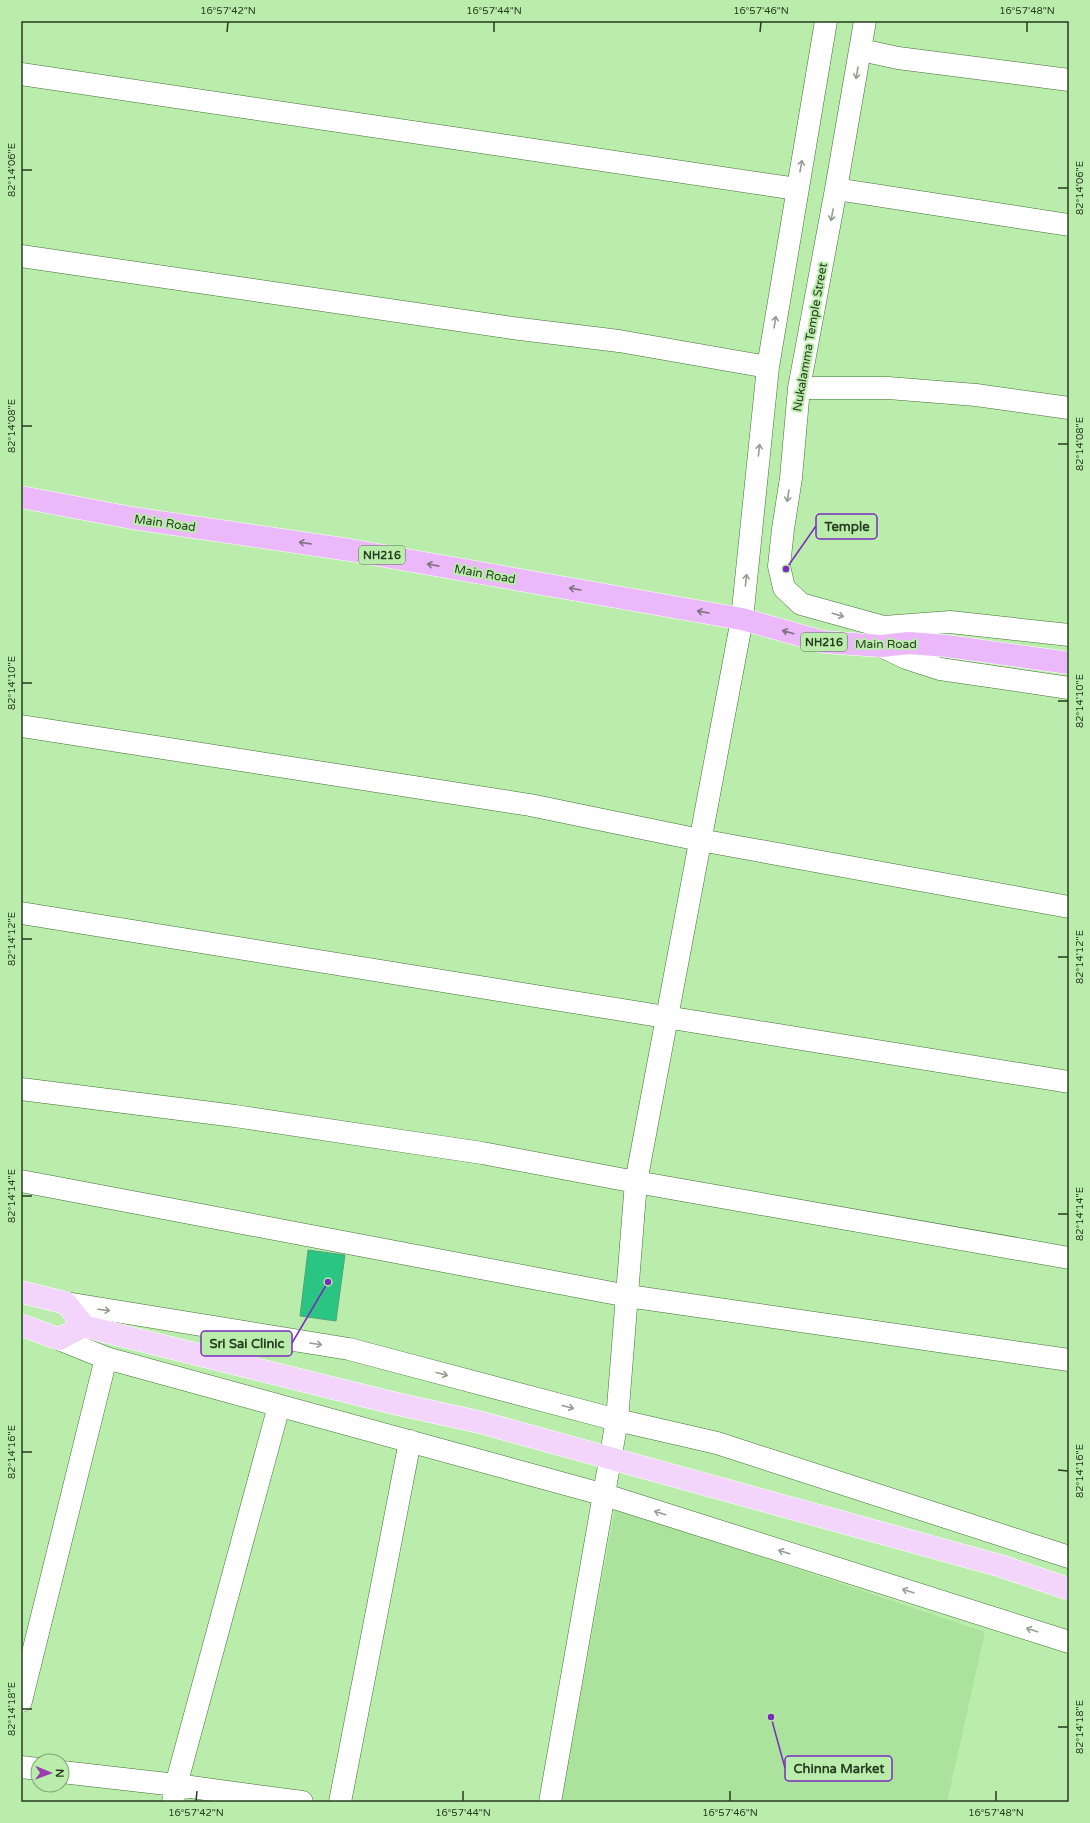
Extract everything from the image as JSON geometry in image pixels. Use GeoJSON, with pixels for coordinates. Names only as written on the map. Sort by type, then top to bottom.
{"type":"FeatureCollection","features":[{"type":"Feature","properties":{"kind":"highway","name":"Main Road"},"geometry":{"type":"LineString","coordinates":[[21,497],[132,518],[350,550],[742,619],[824,642],[882,637],[909,643],[948,646],[1069,663]]}},
{"type":"Feature","properties":{"kind":"main road"},"geometry":{"type":"LineString","coordinates":[[21,1292],[66,1303],[89,1327],[348,1392],[479,1422],[1002,1566],[1069,1589]]}},
{"type":"Feature","properties":{"kind":"main road"},"geometry":{"type":"LineString","coordinates":[[21,1326],[59,1339],[89,1327]]}},
{"type":"Feature","properties":{"kind":"street"},"geometry":{"type":"LineString","coordinates":[[550,1802],[606,1495],[617,1420],[636,1182],[742,619],[768,367],[826,21]]}},
{"type":"Feature","properties":{"kind":"street","name":"Nukalamma Temple Street"},"geometry":{"type":"LineString","coordinates":[[865,21],[799,388],[791,478],[779,566],[784,588],[801,604],[882,637]]}},
{"type":"Feature","properties":{"kind":"street"},"geometry":{"type":"LineString","coordinates":[[861,50],[898,58],[1069,80]]}},
{"type":"Feature","properties":{"kind":"street"},"geometry":{"type":"LineString","coordinates":[[21,74],[797,189]]}},
{"type":"Feature","properties":{"kind":"street"},"geometry":{"type":"LineString","coordinates":[[836,189],[1069,225]]}},
{"type":"Feature","properties":{"kind":"street"},"geometry":{"type":"LineString","coordinates":[[21,256],[504,327],[619,341],[768,367]]}},
{"type":"Feature","properties":{"kind":"street"},"geometry":{"type":"LineString","coordinates":[[799,388],[888,388],[969,394],[1069,408]]}},
{"type":"Feature","properties":{"kind":"street"},"geometry":{"type":"LineString","coordinates":[[882,637],[950,622],[1069,635]]}},
{"type":"Feature","properties":{"kind":"street"},"geometry":{"type":"LineString","coordinates":[[882,637],[906,658],[940,669],[1069,688]]}},
{"type":"Feature","properties":{"kind":"street"},"geometry":{"type":"LineString","coordinates":[[21,726],[530,805],[700,840],[1069,907]]}},
{"type":"Feature","properties":{"kind":"street"},"geometry":{"type":"LineString","coordinates":[[21,913],[668,1016],[1069,1082]]}},
{"type":"Feature","properties":{"kind":"street"},"geometry":{"type":"LineString","coordinates":[[21,1089],[235,1116],[482,1153],[636,1182],[1069,1258]]}},
{"type":"Feature","properties":{"kind":"street"},"geometry":{"type":"LineString","coordinates":[[21,1181],[628,1296],[1069,1360]]}},
{"type":"Feature","properties":{"kind":"street"},"geometry":{"type":"LineString","coordinates":[[66,1303],[349,1349],[617,1420],[717,1443],[1069,1557]]}},
{"type":"Feature","properties":{"kind":"street"},"geometry":{"type":"LineString","coordinates":[[59,1339],[106,1358],[606,1495],[1069,1642]]}},
{"type":"Feature","properties":{"kind":"street"},"geometry":{"type":"LineString","coordinates":[[21,1701],[106,1358]]}},
{"type":"Feature","properties":{"kind":"street"},"geometry":{"type":"LineString","coordinates":[[175,1793],[279,1406]]}},
{"type":"Feature","properties":{"kind":"street"},"geometry":{"type":"LineString","coordinates":[[340,1802],[410,1441]]}},
{"type":"Feature","properties":{"kind":"street"},"geometry":{"type":"LineString","coordinates":[[70,1773],[175,1793],[302,1802]]}},
{"type":"Feature","properties":{"kind":"shaded area"},"geometry":{"type":"Polygon","coordinates":[[[615,1508],[985,1632],[947,1802],[561,1802],[615,1508]]]}},
{"type":"Feature","properties":{"kind":"building"},"geometry":{"type":"Polygon","coordinates":[[[308,1250],[345,1255],[336,1321],[300,1316],[308,1250]]]}},
{"type":"Feature","properties":{"kind":"place","name":"Temple"},"geometry":{"type":"Point","coordinates":[786,569]}},
{"type":"Feature","properties":{"kind":"place","name":"Sri Sai Clinic"},"geometry":{"type":"Point","coordinates":[328,1282]}},
{"type":"Feature","properties":{"kind":"place","name":"Chinna Market"},"geometry":{"type":"Point","coordinates":[771,1717]}}]}
